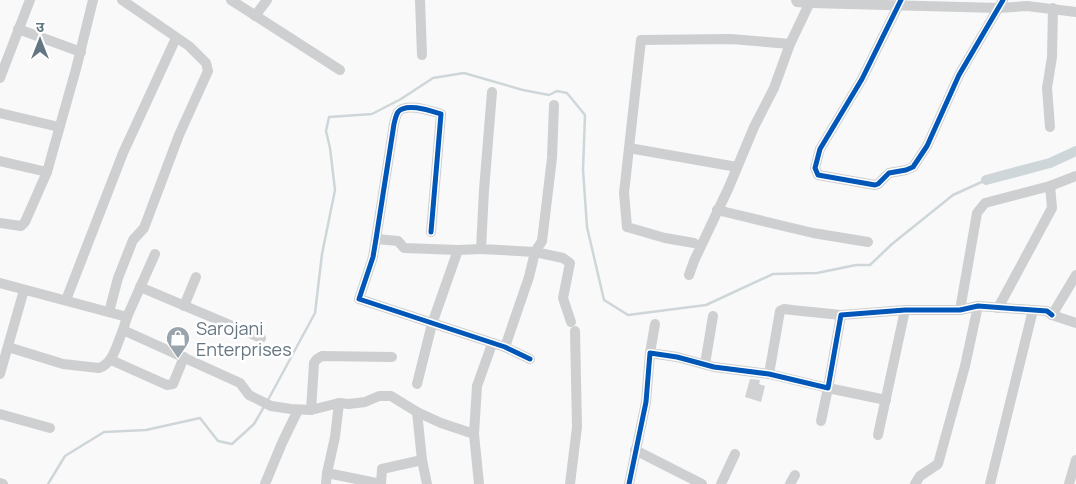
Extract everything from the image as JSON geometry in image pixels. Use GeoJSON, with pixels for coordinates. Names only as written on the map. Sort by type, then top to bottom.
{"type":"FeatureCollection","features":[{"type":"Feature","properties":{"kind":"street"},"geometry":{"type":"LineString","coordinates":[[0,78],[30,0]]}},
{"type":"Feature","properties":{"kind":"street"},"geometry":{"type":"LineString","coordinates":[[0,223],[21,226],[25,222],[47,172],[93,0]]}},
{"type":"Feature","properties":{"kind":"street"},"geometry":{"type":"LineString","coordinates":[[109,312],[118,278],[133,240],[144,228],[179,136],[208,71],[206,63],[189,46],[122,0]]}},
{"type":"Feature","properties":{"kind":"street"},"geometry":{"type":"LineString","coordinates":[[231,0],[340,70]]}},
{"type":"Feature","properties":{"kind":"street"},"geometry":{"type":"LineString","coordinates":[[255,16],[267,0]]}},
{"type":"Feature","properties":{"kind":"street"},"geometry":{"type":"LineString","coordinates":[[420,0],[422,55]]}},
{"type":"Feature","properties":{"kind":"street"},"geometry":{"type":"LineString","coordinates":[[796,0],[797,2],[1001,4],[1053,8],[1076,12]]}},
{"type":"Feature","properties":{"kind":"street"},"geometry":{"type":"LineString","coordinates":[[689,275],[754,127],[774,88],[790,44],[811,1]]}},
{"type":"Feature","properties":{"kind":"street"},"geometry":{"type":"LineString","coordinates":[[900,2],[862,79],[820,149],[815,168],[818,175],[875,185],[889,173],[912,167],[927,146],[960,75],[1001,4]]}},
{"type":"Feature","properties":{"kind":"street"},"geometry":{"type":"LineString","coordinates":[[1050,128],[1047,88],[1052,57],[1053,8]]}},
{"type":"Feature","properties":{"kind":"street"},"geometry":{"type":"LineString","coordinates":[[18,29],[80,52]]}},
{"type":"Feature","properties":{"kind":"street"},"geometry":{"type":"LineString","coordinates":[[66,300],[123,153],[176,38]]}},
{"type":"Feature","properties":{"kind":"street"},"geometry":{"type":"LineString","coordinates":[[694,243],[665,238],[627,226],[624,194],[641,40],[731,39],[790,44]]}},
{"type":"Feature","properties":{"kind":"street"},"geometry":{"type":"LineString","coordinates":[[481,249],[492,92]]}},
{"type":"Feature","properties":{"kind":"street"},"geometry":{"type":"LineString","coordinates":[[505,348],[535,252],[542,241],[552,158],[554,105]]}},
{"type":"Feature","properties":{"kind":"street"},"geometry":{"type":"LineString","coordinates":[[431,232],[441,114],[414,107],[398,112],[394,124],[373,257],[359,299],[505,348],[530,359]]}},
{"type":"Feature","properties":{"kind":"street"},"geometry":{"type":"LineString","coordinates":[[0,113],[59,127]]}},
{"type":"Feature","properties":{"kind":"street"},"geometry":{"type":"LineString","coordinates":[[629,148],[737,167]]}},
{"type":"Feature","properties":{"kind":"street"},"geometry":{"type":"LineString","coordinates":[[0,161],[47,172]]}},
{"type":"Feature","properties":{"kind":"street"},"geometry":{"type":"LineString","coordinates":[[960,310],[977,214],[985,203],[1050,186],[1076,176]]}},
{"type":"Feature","properties":{"kind":"street"},"geometry":{"type":"LineString","coordinates":[[998,308],[1052,208],[1050,186]]}},
{"type":"Feature","properties":{"kind":"street"},"geometry":{"type":"LineString","coordinates":[[717,210],[813,233],[868,242]]}},
{"type":"Feature","properties":{"kind":"street"},"geometry":{"type":"LineString","coordinates":[[376,239],[398,241],[404,248],[535,252],[564,258],[570,263],[563,298],[573,327],[576,428],[570,484]]}},
{"type":"Feature","properties":{"kind":"street"},"geometry":{"type":"LineString","coordinates":[[417,384],[432,324],[458,250]]}},
{"type":"Feature","properties":{"kind":"street"},"geometry":{"type":"LineString","coordinates":[[8,347],[62,364],[99,368],[104,366],[110,360],[155,254]]}},
{"type":"Feature","properties":{"kind":"street"},"geometry":{"type":"LineString","coordinates":[[1052,315],[1076,275]]}},
{"type":"Feature","properties":{"kind":"street"},"geometry":{"type":"LineString","coordinates":[[184,306],[196,277]]}},
{"type":"Feature","properties":{"kind":"street"},"geometry":{"type":"LineString","coordinates":[[0,283],[127,317]]}},
{"type":"Feature","properties":{"kind":"street"},"geometry":{"type":"LineString","coordinates":[[140,287],[261,338]]}},
{"type":"Feature","properties":{"kind":"street"},"geometry":{"type":"LineString","coordinates":[[0,374],[24,290]]}},
{"type":"Feature","properties":{"kind":"street"},"geometry":{"type":"LineString","coordinates":[[915,484],[920,476],[938,464],[965,366],[978,306]]}},
{"type":"Feature","properties":{"kind":"street"},"geometry":{"type":"LineString","coordinates":[[769,374],[780,311],[784,309],[841,315],[905,310],[960,310],[978,306],[1047,311],[1052,315],[1076,323]]}},
{"type":"Feature","properties":{"kind":"street"},"geometry":{"type":"LineString","coordinates":[[878,435],[905,310]]}},
{"type":"Feature","properties":{"kind":"street"},"geometry":{"type":"LineString","coordinates":[[990,484],[1033,310]]}},
{"type":"Feature","properties":{"kind":"street"},"geometry":{"type":"LineString","coordinates":[[821,421],[841,315]]}},
{"type":"Feature","properties":{"kind":"street"},"geometry":{"type":"LineString","coordinates":[[705,364],[713,316]]}},
{"type":"Feature","properties":{"kind":"street"},"geometry":{"type":"LineString","coordinates":[[629,484],[646,402],[650,353],[655,324]]}},
{"type":"Feature","properties":{"kind":"street"},"geometry":{"type":"LineString","coordinates":[[123,330],[240,383],[250,395],[271,406],[311,410],[338,403],[365,402],[379,396],[391,396],[441,424],[474,434]]}},
{"type":"Feature","properties":{"kind":"street"},"geometry":{"type":"LineString","coordinates":[[479,484],[474,434],[477,386],[492,344]]}},
{"type":"Feature","properties":{"kind":"street"},"geometry":{"type":"LineString","coordinates":[[650,353],[769,374],[886,400]]}},
{"type":"Feature","properties":{"kind":"street"},"geometry":{"type":"LineString","coordinates":[[311,410],[314,363],[317,359],[322,356],[392,356]]}},
{"type":"Feature","properties":{"kind":"street"},"geometry":{"type":"LineString","coordinates":[[110,360],[167,385],[173,384],[184,357]]}},
{"type":"Feature","properties":{"kind":"street"},"geometry":{"type":"LineString","coordinates":[[326,484],[335,437],[338,403]]}},
{"type":"Feature","properties":{"kind":"street"},"geometry":{"type":"LineString","coordinates":[[265,484],[298,410]]}},
{"type":"Feature","properties":{"kind":"street"},"geometry":{"type":"LineString","coordinates":[[417,412],[422,460],[427,484]]}},
{"type":"Feature","properties":{"kind":"street"},"geometry":{"type":"LineString","coordinates":[[0,414],[50,428]]}},
{"type":"Feature","properties":{"kind":"street"},"geometry":{"type":"LineString","coordinates":[[635,450],[702,484]]}},
{"type":"Feature","properties":{"kind":"street"},"geometry":{"type":"LineString","coordinates":[[721,484],[735,454]]}},
{"type":"Feature","properties":{"kind":"street"},"geometry":{"type":"LineString","coordinates":[[327,473],[382,484],[382,469],[422,460]]}},
{"type":"Feature","properties":{"kind":"street"},"geometry":{"type":"LineString","coordinates":[[1069,484],[1076,460]]}},
{"type":"Feature","properties":{"kind":"building"},"geometry":{"type":"Polygon","coordinates":[[[750,379],[760,380],[759,384],[765,386],[761,402],[745,397],[750,379]]]}},
{"type":"Feature","properties":{"kind":"waterway"},"geometry":{"type":"LineString","coordinates":[[268,400],[315,313],[322,254],[335,190],[326,131],[329,117],[372,114],[401,99],[433,78],[464,73],[523,90],[549,95],[557,91],[567,93],[585,115],[583,170],[587,227],[604,300],[628,315],[706,305],[773,274],[817,273],[856,265],[870,265],[892,244],[953,195],[986,180]]}},
{"type":"Feature","properties":{"kind":"waterway"},"geometry":{"type":"LineString","coordinates":[[986,180],[1050,163],[1076,151]]}},
{"type":"Feature","properties":{"kind":"waterway"},"geometry":{"type":"LineString","coordinates":[[48,484],[65,456],[104,432],[146,430],[200,418],[218,441],[232,444],[254,424],[265,405]]}},
{"type":"Feature","properties":{"kind":"cycle path"},"geometry":{"type":"LineString","coordinates":[[901,0],[862,79],[820,149],[815,168],[818,175],[875,185],[889,173],[913,167],[927,146],[959,75],[1003,0]]}},
{"type":"Feature","properties":{"kind":"cycle path"},"geometry":{"type":"LineString","coordinates":[[431,232],[441,114],[412,107],[398,112],[395,121],[373,257],[359,299],[505,347],[530,359]]}},
{"type":"Feature","properties":{"kind":"cycle path"},"geometry":{"type":"LineString","coordinates":[[629,484],[646,402],[650,353],[677,357],[714,367],[769,374],[828,388],[841,315],[905,310],[960,310],[978,306],[1047,311],[1052,315]]}},
{"type":"Feature","properties":{"kind":"place","name":"Sarojani Enterprises"},"geometry":{"type":"Point","coordinates":[178,359]}}]}
